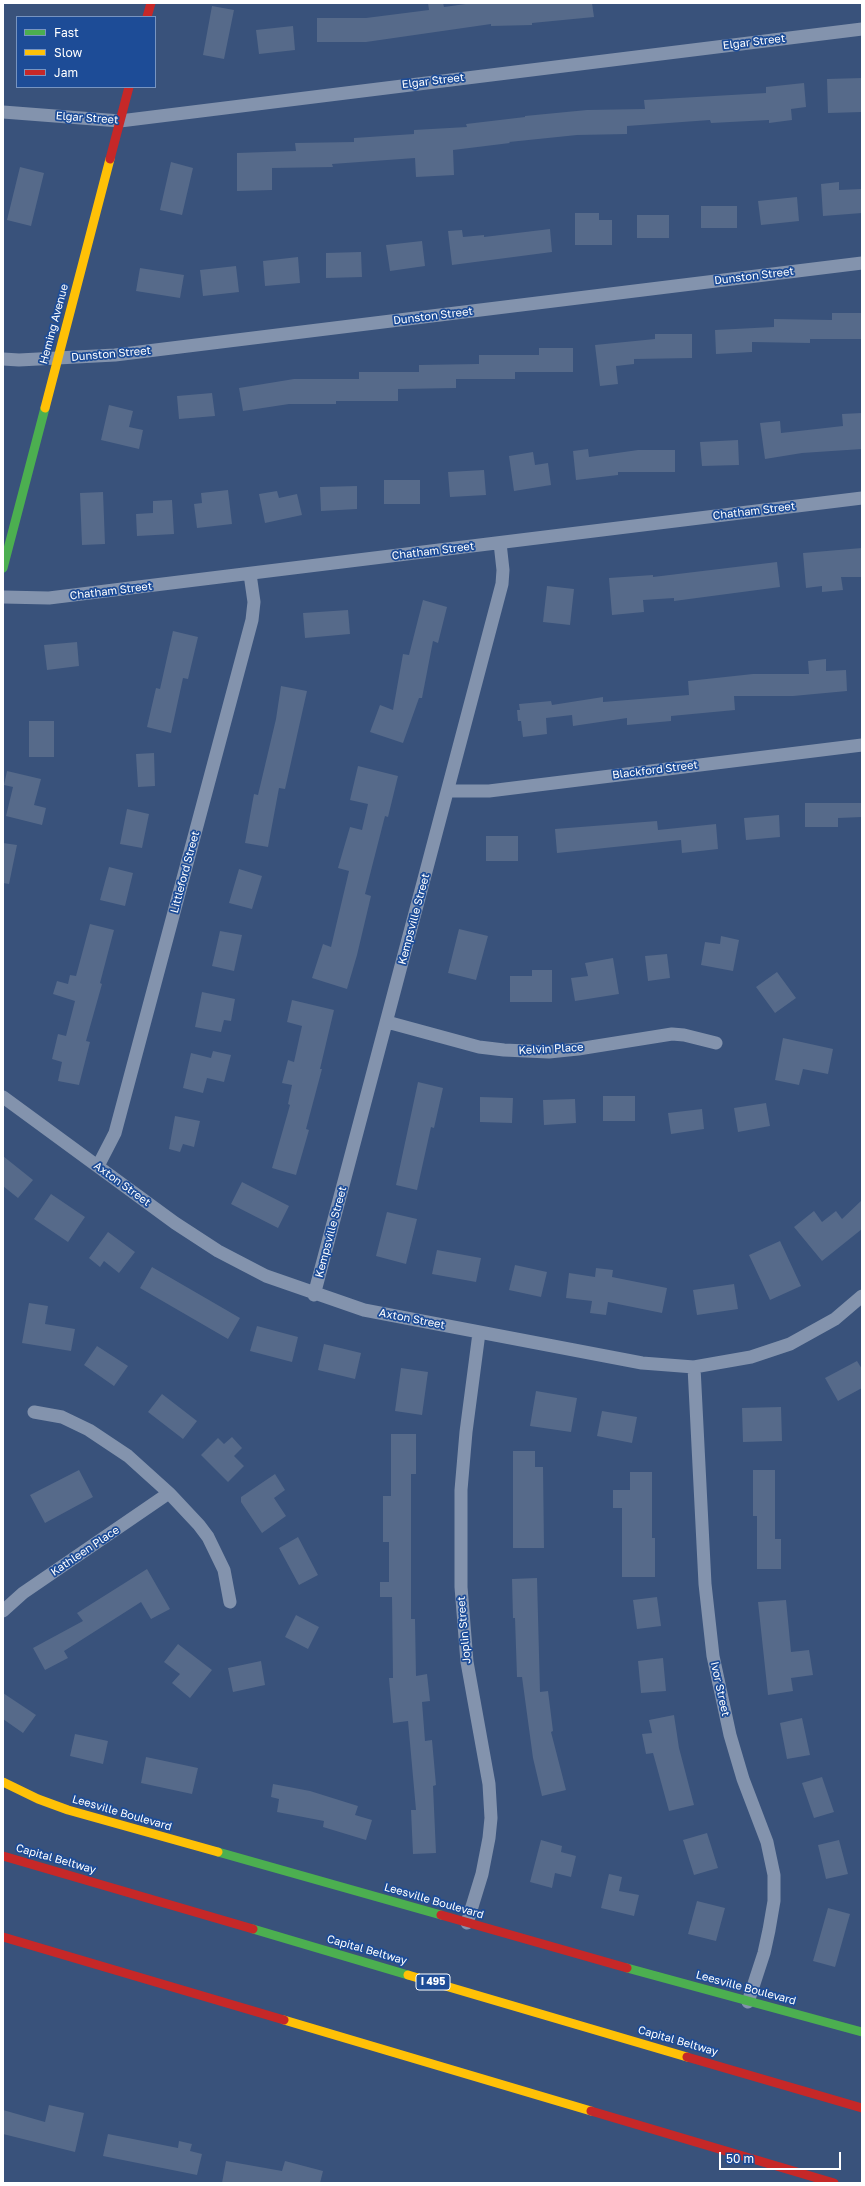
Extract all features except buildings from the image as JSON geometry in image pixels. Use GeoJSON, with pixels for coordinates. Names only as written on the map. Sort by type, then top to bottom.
{"type":"FeatureCollection","features":[{"type":"Feature","properties":{"kind":"main road"},"geometry":{"type":"LineString","coordinates":[[147,16],[151,3]]}},
{"type":"Feature","properties":{"kind":"main road","name":"Heming Avenue"},"geometry":{"type":"LineString","coordinates":[[3,568],[129,88]]}},
{"type":"Feature","properties":{"kind":"main road","name":"Leesville Boulevard"},"geometry":{"type":"LineString","coordinates":[[3,1782],[38,1800],[68,1810],[748,2002],[862,2032]]}},
{"type":"Feature","properties":{"kind":"main road","name":"Capital Beltway"},"geometry":{"type":"LineString","coordinates":[[3,1856],[862,2108]]}},
{"type":"Feature","properties":{"kind":"main road"},"geometry":{"type":"LineString","coordinates":[[3,1938],[834,2183]]}},
{"type":"Feature","properties":{"kind":"street","name":"Elgar Street"},"geometry":{"type":"LineString","coordinates":[[3,112],[120,121],[862,29]]}},
{"type":"Feature","properties":{"kind":"street","name":"Dunston Street"},"geometry":{"type":"LineString","coordinates":[[3,359],[115,355],[862,263]]}},
{"type":"Feature","properties":{"kind":"street","name":"Chatham Street"},"geometry":{"type":"LineString","coordinates":[[3,597],[49,598],[862,498]]}},
{"type":"Feature","properties":{"kind":"street","name":"Kempsville Street"},"geometry":{"type":"LineString","coordinates":[[314,1294],[502,584],[503,570],[500,543]]}},
{"type":"Feature","properties":{"kind":"street","name":"Littleford Street"},"geometry":{"type":"LineString","coordinates":[[98,1166],[115,1134],[252,620],[254,602],[250,574]]}},
{"type":"Feature","properties":{"kind":"street","name":"Blackford Street"},"geometry":{"type":"LineString","coordinates":[[448,791],[489,791],[862,745]]}},
{"type":"Feature","properties":{"kind":"street","name":"Kelvin Place"},"geometry":{"type":"LineString","coordinates":[[387,1022],[479,1047],[504,1050],[549,1052],[578,1049],[672,1034],[684,1035],[716,1043]]}},
{"type":"Feature","properties":{"kind":"street","name":"Axton Street"},"geometry":{"type":"LineString","coordinates":[[3,1097],[175,1223],[218,1251],[266,1276],[314,1294],[364,1310],[642,1363],[694,1367],[751,1358],[790,1344],[835,1319],[862,1296]]}},
{"type":"Feature","properties":{"kind":"street","name":"Joplin Street"},"geometry":{"type":"LineString","coordinates":[[467,1923],[482,1874],[491,1818],[489,1784],[467,1662],[461,1587],[461,1490],[466,1432],[479,1332]]}},
{"type":"Feature","properties":{"kind":"street","name":"Ivor Street"},"geometry":{"type":"LineString","coordinates":[[694,1367],[705,1584],[713,1656],[730,1735],[743,1779],[767,1842],[774,1875],[774,1901],[769,1930],[764,1953],[748,2002]]}},
{"type":"Feature","properties":{"kind":"street"},"geometry":{"type":"LineString","coordinates":[[34,1412],[62,1417],[89,1430],[128,1456],[169,1493],[200,1525],[212,1544],[224,1570],[230,1602]]}},
{"type":"Feature","properties":{"kind":"street","name":"Kathleen Place"},"geometry":{"type":"LineString","coordinates":[[3,1611],[23,1593],[169,1493]]}},
{"type":"Feature","properties":{"kind":"traffic: fast"},"geometry":{"type":"LineString","coordinates":[[3,568],[45,408]]}},
{"type":"Feature","properties":{"kind":"traffic: fast"},"geometry":{"type":"LineString","coordinates":[[218,1852],[441,1915]]}},
{"type":"Feature","properties":{"kind":"traffic: fast"},"geometry":{"type":"LineString","coordinates":[[253,1929],[408,1975]]}},
{"type":"Feature","properties":{"kind":"traffic: fast"},"geometry":{"type":"LineString","coordinates":[[627,1968],[862,2032]]}},
{"type":"Feature","properties":{"kind":"traffic: slow"},"geometry":{"type":"LineString","coordinates":[[45,408],[110,159]]}},
{"type":"Feature","properties":{"kind":"traffic: slow"},"geometry":{"type":"LineString","coordinates":[[3,1782],[38,1799],[68,1810],[218,1852]]}},
{"type":"Feature","properties":{"kind":"traffic: slow"},"geometry":{"type":"LineString","coordinates":[[408,1975],[687,2057]]}},
{"type":"Feature","properties":{"kind":"traffic: slow"},"geometry":{"type":"LineString","coordinates":[[284,2020],[591,2111]]}},
{"type":"Feature","properties":{"kind":"traffic: jam"},"geometry":{"type":"LineString","coordinates":[[147,16],[151,3]]}},
{"type":"Feature","properties":{"kind":"traffic: jam"},"geometry":{"type":"LineString","coordinates":[[110,159],[129,88]]}},
{"type":"Feature","properties":{"kind":"traffic: jam"},"geometry":{"type":"LineString","coordinates":[[3,1856],[253,1929]]}},
{"type":"Feature","properties":{"kind":"traffic: jam"},"geometry":{"type":"LineString","coordinates":[[441,1915],[627,1968]]}},
{"type":"Feature","properties":{"kind":"traffic: jam"},"geometry":{"type":"LineString","coordinates":[[3,1937],[284,2020]]}},
{"type":"Feature","properties":{"kind":"traffic: jam"},"geometry":{"type":"LineString","coordinates":[[687,2057],[862,2108]]}},
{"type":"Feature","properties":{"kind":"traffic: jam"},"geometry":{"type":"LineString","coordinates":[[591,2111],[834,2183]]}}]}
